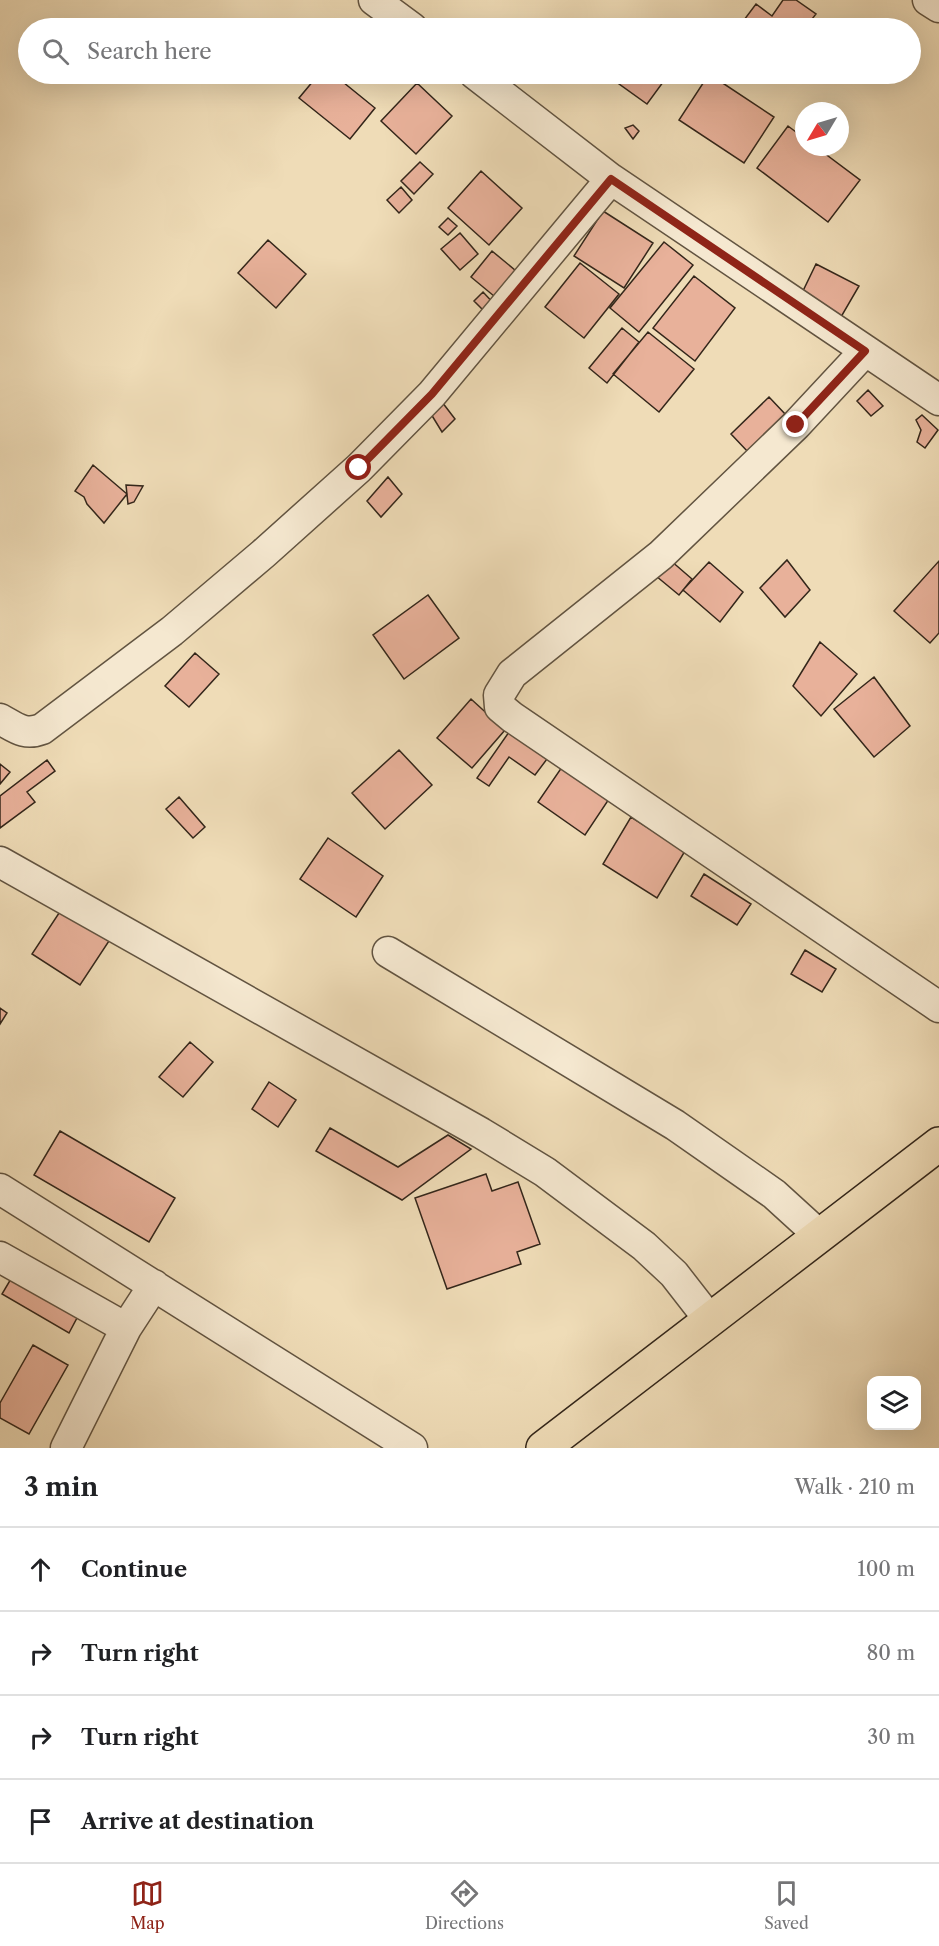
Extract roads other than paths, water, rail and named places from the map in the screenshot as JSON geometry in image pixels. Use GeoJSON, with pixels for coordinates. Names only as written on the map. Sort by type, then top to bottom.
{"type":"FeatureCollection","features":[{"type":"Feature","properties":{"kind":"main road"},"geometry":{"type":"LineString","coordinates":[[543,1448],[939,1144]]}},
{"type":"Feature","properties":{"kind":"street"},"geometry":{"type":"LineString","coordinates":[[374,0],[398,18]]}},
{"type":"Feature","properties":{"kind":"street"},"geometry":{"type":"LineString","coordinates":[[928,0],[939,7]]}},
{"type":"Feature","properties":{"kind":"street"},"geometry":{"type":"LineString","coordinates":[[488,84],[611,179],[939,400]]}},
{"type":"Feature","properties":{"kind":"street"},"geometry":{"type":"LineString","coordinates":[[0,719],[22,732],[42,729],[172,631],[263,554],[359,468],[432,394],[611,179]]}},
{"type":"Feature","properties":{"kind":"street"},"geometry":{"type":"LineString","coordinates":[[865,351],[796,425],[661,555],[512,674],[499,695],[500,707],[939,1007]]}},
{"type":"Feature","properties":{"kind":"street"},"geometry":{"type":"LineString","coordinates":[[0,862],[482,1133],[545,1172],[644,1246],[675,1274],[709,1319]]}},
{"type":"Feature","properties":{"kind":"street"},"geometry":{"type":"LineString","coordinates":[[388,952],[675,1125],[774,1194],[819,1235]]}},
{"type":"Feature","properties":{"kind":"street"},"geometry":{"type":"LineString","coordinates":[[0,1189],[412,1448]]}},
{"type":"Feature","properties":{"kind":"street"},"geometry":{"type":"LineString","coordinates":[[0,1257],[126,1328]]}},
{"type":"Feature","properties":{"kind":"street"},"geometry":{"type":"LineString","coordinates":[[66,1448],[126,1328],[154,1285]]}}]}
